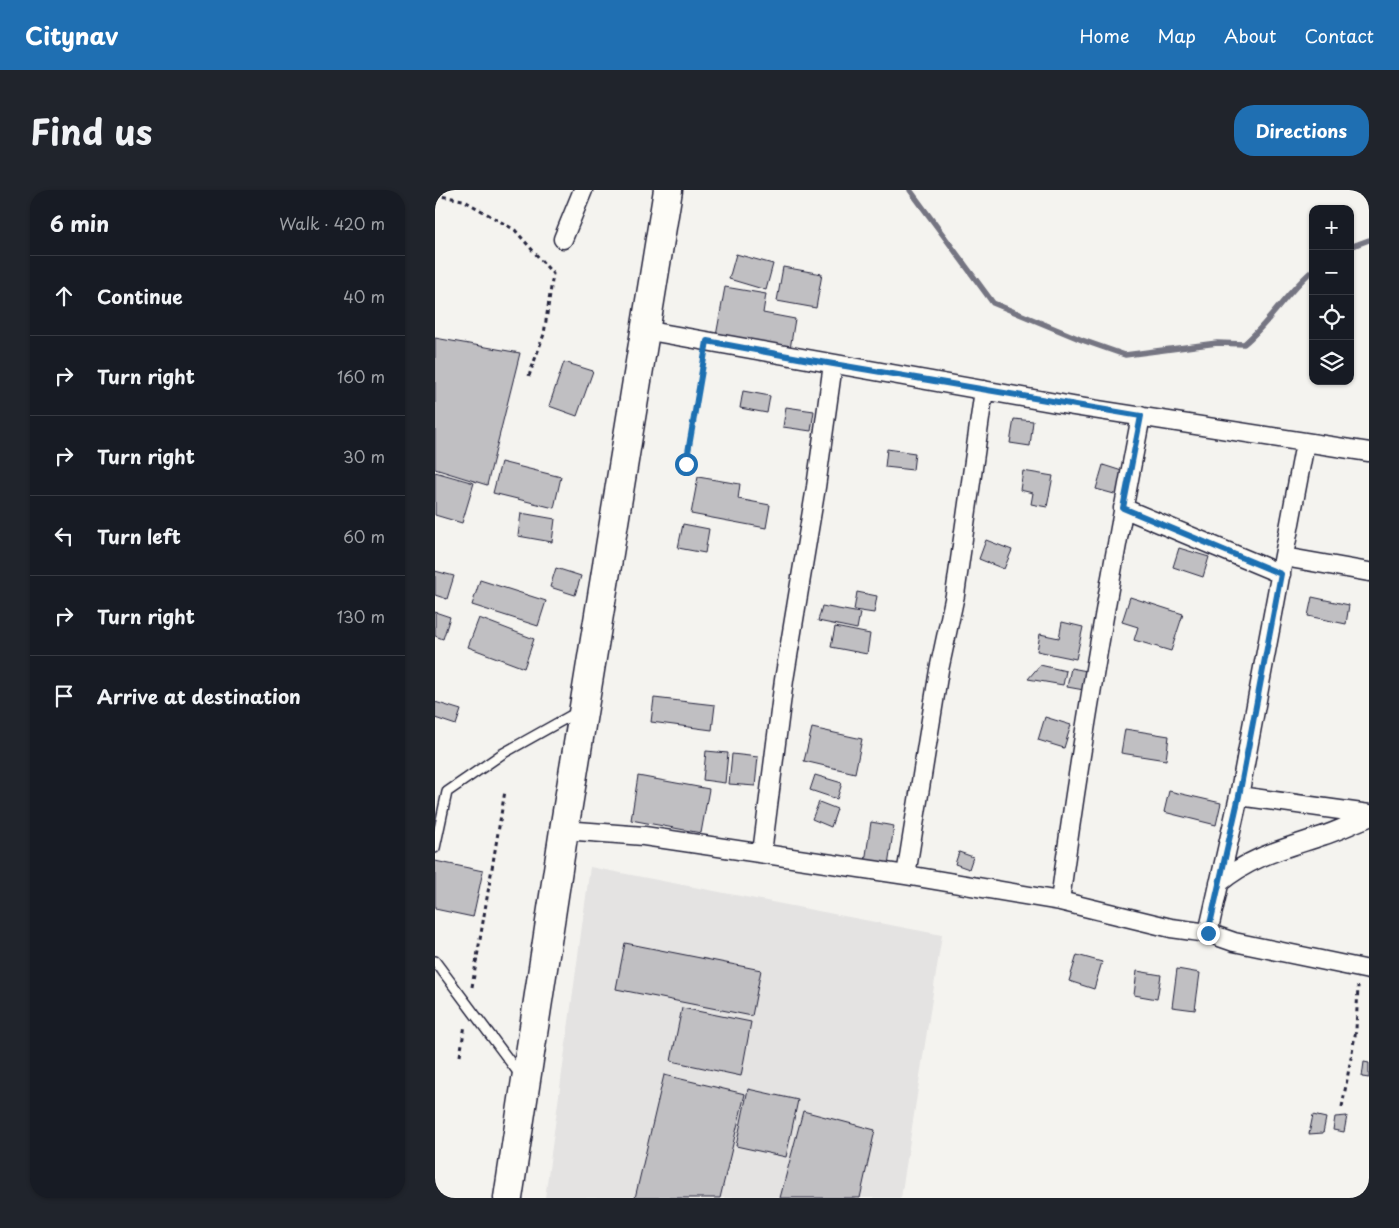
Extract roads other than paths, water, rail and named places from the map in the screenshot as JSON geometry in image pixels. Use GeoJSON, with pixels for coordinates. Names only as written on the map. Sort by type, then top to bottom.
{"type":"FeatureCollection","features":[{"type":"Feature","properties":{"kind":"highway"},"geometry":{"type":"LineString","coordinates":[[508,1198],[583,708],[668,190]]}},
{"type":"Feature","properties":{"kind":"street"},"geometry":{"type":"LineString","coordinates":[[563,239],[583,190]]}},
{"type":"Feature","properties":{"kind":"street"},"geometry":{"type":"LineString","coordinates":[[644,330],[984,390],[1369,452]]}},
{"type":"Feature","properties":{"kind":"street"},"geometry":{"type":"LineString","coordinates":[[762,853],[784,680],[816,487],[833,364]]}},
{"type":"Feature","properties":{"kind":"street"},"geometry":{"type":"LineString","coordinates":[[905,875],[939,670],[955,596],[984,390]]}},
{"type":"Feature","properties":{"kind":"street"},"geometry":{"type":"LineString","coordinates":[[1059,901],[1075,784],[1141,416]]}},
{"type":"Feature","properties":{"kind":"street"},"geometry":{"type":"LineString","coordinates":[[1208,933],[1239,796],[1305,443]]}},
{"type":"Feature","properties":{"kind":"street"},"geometry":{"type":"LineString","coordinates":[[1123,508],[1282,565],[1369,572]]}},
{"type":"Feature","properties":{"kind":"street"},"geometry":{"type":"LineString","coordinates":[[1239,796],[1369,815]]}},
{"type":"Feature","properties":{"kind":"street"},"geometry":{"type":"LineString","coordinates":[[1219,883],[1236,869],[1275,851],[1323,836],[1369,815]]}},
{"type":"Feature","properties":{"kind":"street"},"geometry":{"type":"LineString","coordinates":[[564,830],[644,836],[905,875],[1059,901],[1171,928],[1208,933],[1234,942],[1364,969]]}},
{"type":"Feature","properties":{"kind":"lane"},"geometry":{"type":"LineString","coordinates":[[435,848],[447,792],[502,754],[583,708]]}},
{"type":"Feature","properties":{"kind":"lane"},"geometry":{"type":"LineString","coordinates":[[435,961],[526,1084]]}},
{"type":"Feature","properties":{"kind":"waterway"},"geometry":{"type":"LineString","coordinates":[[910,190],[993,303],[1082,340],[1125,355],[1217,343],[1244,344],[1309,274]]}},
{"type":"Feature","properties":{"kind":"waterway"},"geometry":{"type":"LineString","coordinates":[[1354,246],[1369,240]]}}]}
